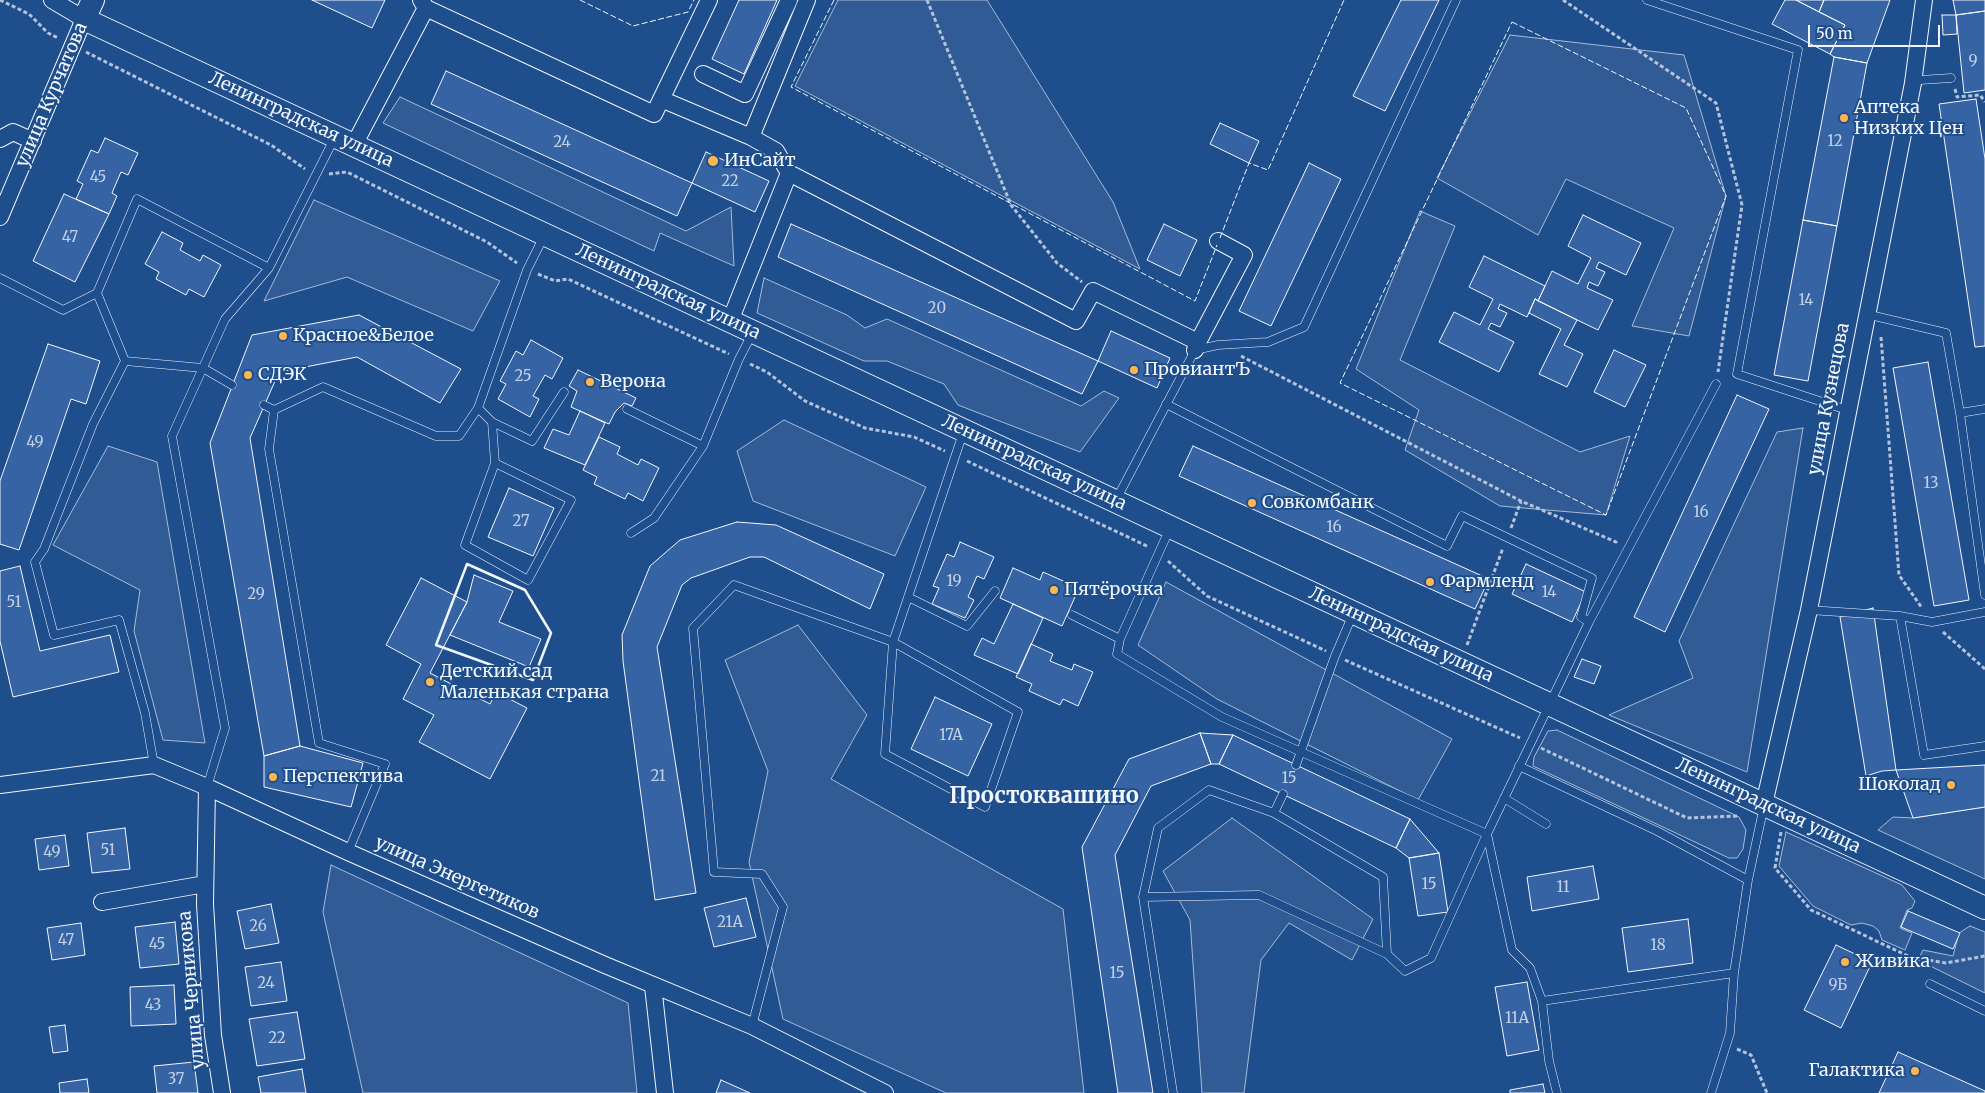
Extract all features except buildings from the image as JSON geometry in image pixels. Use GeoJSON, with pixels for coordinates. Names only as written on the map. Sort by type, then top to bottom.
{"type":"FeatureCollection","features":[{"type":"Feature","properties":{"kind":"main road","name":"Ленинградская улица"},"geometry":{"type":"LineString","coordinates":[[88,9],[345,140],[1550,704],[1762,814],[1985,908]]}},
{"type":"Feature","properties":{"kind":"street"},"geometry":{"type":"LineString","coordinates":[[52,0],[88,9]]}},
{"type":"Feature","properties":{"kind":"street"},"geometry":{"type":"LineString","coordinates":[[345,140],[423,4],[654,114],[709,0]]}},
{"type":"Feature","properties":{"kind":"street"},"geometry":{"type":"LineString","coordinates":[[703,74],[745,94],[790,0]]}},
{"type":"Feature","properties":{"kind":"street"},"geometry":{"type":"LineString","coordinates":[[751,137],[808,0]]}},
{"type":"Feature","properties":{"kind":"street","name":"улица Кузнецова"},"geometry":{"type":"LineString","coordinates":[[1762,814],[1809,610],[1847,410],[1873,315],[1913,83],[1924,0]]}},
{"type":"Feature","properties":{"kind":"street","name":"улица Курчатова"},"geometry":{"type":"LineString","coordinates":[[0,217],[88,9]]}},
{"type":"Feature","properties":{"kind":"street"},"geometry":{"type":"LineString","coordinates":[[661,99],[751,137],[776,151],[789,173],[1076,321],[1093,291],[1196,346],[1244,255],[1218,241]]}},
{"type":"Feature","properties":{"kind":"street"},"geometry":{"type":"LineString","coordinates":[[4,132],[33,141]]}},
{"type":"Feature","properties":{"kind":"street"},"geometry":{"type":"LineString","coordinates":[[730,321],[789,173]]}},
{"type":"Feature","properties":{"kind":"street","name":"улица Энергетиков"},"geometry":{"type":"LineString","coordinates":[[0,785],[154,765],[653,986],[752,1026],[885,1093]]}},
{"type":"Feature","properties":{"kind":"street","name":"улица Черникова"},"geometry":{"type":"LineString","coordinates":[[207,787],[205,884],[212,1035],[222,1093]]}},
{"type":"Feature","properties":{"kind":"street","name":"улица Черникова"},"geometry":{"type":"LineString","coordinates":[[102,902],[205,884]]}},
{"type":"Feature","properties":{"kind":"street"},"geometry":{"type":"LineString","coordinates":[[653,986],[665,1093]]}},
{"type":"Feature","properties":{"kind":"lane"},"geometry":{"type":"LineString","coordinates":[[1115,501],[1196,346],[1268,342],[1304,327],[1456,0]]}},
{"type":"Feature","properties":{"kind":"lane"},"geometry":{"type":"LineString","coordinates":[[1648,0],[1798,50],[1737,374],[1847,410]]}},
{"type":"Feature","properties":{"kind":"lane"},"geometry":{"type":"LineString","coordinates":[[1913,83],[1920,80],[1951,78]]}},
{"type":"Feature","properties":{"kind":"lane"},"geometry":{"type":"LineString","coordinates":[[207,787],[225,728],[172,436],[225,319],[269,268],[315,176],[345,140]]}},
{"type":"Feature","properties":{"kind":"lane"},"geometry":{"type":"LineString","coordinates":[[0,278],[63,310],[97,293],[138,199],[269,268]]}},
{"type":"Feature","properties":{"kind":"lane"},"geometry":{"type":"LineString","coordinates":[[274,410],[323,387],[436,436],[459,436],[478,408],[527,270],[545,234]]}},
{"type":"Feature","properties":{"kind":"lane"},"geometry":{"type":"LineString","coordinates":[[97,293],[125,361],[93,424],[44,548],[35,562],[54,635],[119,620],[145,713],[154,765]]}},
{"type":"Feature","properties":{"kind":"lane"},"geometry":{"type":"LineString","coordinates":[[1873,315],[1946,332],[1960,413],[1985,595]]}},
{"type":"Feature","properties":{"kind":"lane"},"geometry":{"type":"LineString","coordinates":[[631,533],[654,518],[703,446],[739,359],[754,332]]}},
{"type":"Feature","properties":{"kind":"lane"},"geometry":{"type":"LineString","coordinates":[[125,361],[203,368],[232,385]]}},
{"type":"Feature","properties":{"kind":"lane"},"geometry":{"type":"LineString","coordinates":[[1143,897],[1259,895],[1387,954],[1404,971],[1431,958],[1487,834],[1589,622],[1716,384]]}},
{"type":"Feature","properties":{"kind":"lane"},"geometry":{"type":"LineString","coordinates":[[478,408],[492,422],[532,441],[564,392]]}},
{"type":"Feature","properties":{"kind":"lane"},"geometry":{"type":"LineString","coordinates":[[1166,404],[1447,546],[1462,516],[1592,578],[1581,617],[1589,622]]}},
{"type":"Feature","properties":{"kind":"lane"},"geometry":{"type":"LineString","coordinates":[[264,405],[274,410]]}},
{"type":"Feature","properties":{"kind":"lane"},"geometry":{"type":"LineString","coordinates":[[627,408],[703,446]]}},
{"type":"Feature","properties":{"kind":"lane"},"geometry":{"type":"LineString","coordinates":[[1960,413],[1985,409]]}},
{"type":"Feature","properties":{"kind":"lane"},"geometry":{"type":"LineString","coordinates":[[274,410],[269,449],[319,743],[385,764],[348,852]]}},
{"type":"Feature","properties":{"kind":"lane"},"geometry":{"type":"LineString","coordinates":[[492,422],[495,463],[465,545],[528,580],[571,500],[495,463]]}},
{"type":"Feature","properties":{"kind":"lane"},"geometry":{"type":"LineString","coordinates":[[752,1026],[783,907],[762,874],[714,872],[693,628],[734,585],[893,642],[1018,712],[984,806],[885,754],[893,642],[964,430]]}},
{"type":"Feature","properties":{"kind":"lane"},"geometry":{"type":"LineString","coordinates":[[1171,527],[1120,639],[1117,654],[1222,717],[1487,834]]}},
{"type":"Feature","properties":{"kind":"lane"},"geometry":{"type":"LineString","coordinates":[[908,597],[967,626],[995,591]]}},
{"type":"Feature","properties":{"kind":"lane"},"geometry":{"type":"LineString","coordinates":[[1809,610],[1900,616],[1932,622],[1985,612]]}},
{"type":"Feature","properties":{"kind":"lane"},"geometry":{"type":"LineString","coordinates":[[1296,765],[1335,656],[1354,613]]}},
{"type":"Feature","properties":{"kind":"lane"},"geometry":{"type":"LineString","coordinates":[[1072,615],[1120,639]]}},
{"type":"Feature","properties":{"kind":"lane"},"geometry":{"type":"LineString","coordinates":[[1900,616],[1924,755],[1985,746]]}},
{"type":"Feature","properties":{"kind":"lane"},"geometry":{"type":"LineString","coordinates":[[1519,766],[1657,831],[1748,880]]}},
{"type":"Feature","properties":{"kind":"lane"},"geometry":{"type":"LineString","coordinates":[[1173,1093],[1143,897],[1158,828],[1209,790],[1274,813],[1383,877],[1387,954]]}},
{"type":"Feature","properties":{"kind":"lane"},"geometry":{"type":"LineString","coordinates":[[1274,813],[1282,794]]}},
{"type":"Feature","properties":{"kind":"lane"},"geometry":{"type":"LineString","coordinates":[[1504,798],[1546,824]]}},
{"type":"Feature","properties":{"kind":"lane"},"geometry":{"type":"LineString","coordinates":[[1711,1093],[1730,1034],[1734,973],[1748,880],[1762,814]]}},
{"type":"Feature","properties":{"kind":"lane"},"geometry":{"type":"LineString","coordinates":[[1487,834],[1512,950],[1530,968],[1542,1001],[1549,1061],[1557,1093]]}},
{"type":"Feature","properties":{"kind":"lane"},"geometry":{"type":"LineString","coordinates":[[1542,1001],[1734,973]]}},
{"type":"Feature","properties":{"kind":"lane"},"geometry":{"type":"LineString","coordinates":[[1930,984],[1985,1011]]}},
{"type":"Feature","properties":{"kind":"path"},"geometry":{"type":"LineString","coordinates":[[0,0],[29,14],[48,33],[271,145],[315,176],[347,172],[487,242],[527,270],[555,281],[568,279],[767,372],[805,401],[865,428],[914,437],[956,456],[1158,552],[1207,596],[1335,656],[1530,743],[1687,818],[1762,814],[1781,831],[1775,868],[1811,910],[1910,957],[1946,963],[1985,956]]}},
{"type":"Feature","properties":{"kind":"path"},"geometry":{"type":"LineString","coordinates":[[927,0],[1011,204],[1057,263],[1093,291]]}},
{"type":"Feature","properties":{"kind":"path"},"geometry":{"type":"LineString","coordinates":[[1564,0],[1716,103],[1742,205],[1716,384]]}},
{"type":"Feature","properties":{"kind":"path"},"geometry":{"type":"LineString","coordinates":[[1951,78],[1957,97],[1980,95],[1985,102]]}},
{"type":"Feature","properties":{"kind":"path"},"geometry":{"type":"LineString","coordinates":[[1873,315],[1899,575],[1932,622],[1985,669]]}},
{"type":"Feature","properties":{"kind":"path"},"geometry":{"type":"LineString","coordinates":[[1218,345],[1521,501],[1616,542],[1621,534]]}},
{"type":"Feature","properties":{"kind":"path"},"geometry":{"type":"LineString","coordinates":[[1460,662],[1521,501]]}},
{"type":"Feature","properties":{"kind":"path"},"geometry":{"type":"LineString","coordinates":[[1726,1045],[1751,1055],[1767,1093]]}},
{"type":"Feature","properties":{"kind":"shaded area"},"geometry":{"type":"Polygon","coordinates":[[[838,0],[987,0],[1113,202],[1140,269],[795,86],[838,0]]]}},
{"type":"Feature","properties":{"kind":"shaded area"},"geometry":{"type":"Polygon","coordinates":[[[1510,35],[1684,55],[1726,196],[1689,336],[1632,326],[1674,228],[1566,179],[1538,235],[1437,178],[1510,35]]]}},
{"type":"Feature","properties":{"kind":"shaded area"},"geometry":{"type":"Polygon","coordinates":[[[400,97],[686,231],[731,207],[734,266],[660,233],[654,251],[383,123],[400,97]]]}},
{"type":"Feature","properties":{"kind":"shaded area"},"geometry":{"type":"Polygon","coordinates":[[[314,200],[500,281],[473,331],[347,277],[264,301],[314,200]]]}},
{"type":"Feature","properties":{"kind":"shaded area"},"geometry":{"type":"Polygon","coordinates":[[[1420,211],[1455,226],[1400,360],[1580,452],[1630,436],[1606,515],[1500,506],[1405,450],[1419,410],[1356,369],[1420,211]]]}},
{"type":"Feature","properties":{"kind":"shaded area"},"geometry":{"type":"Polygon","coordinates":[[[764,278],[847,315],[865,328],[887,319],[1081,406],[1104,391],[1119,398],[1080,452],[958,405],[944,384],[887,361],[864,361],[757,313],[764,278]]]}},
{"type":"Feature","properties":{"kind":"shaded area"},"geometry":{"type":"Polygon","coordinates":[[[784,420],[926,487],[895,556],[753,501],[737,451],[784,420]]]}},
{"type":"Feature","properties":{"kind":"shaded area"},"geometry":{"type":"Polygon","coordinates":[[[1803,428],[1747,772],[1609,715],[1693,678],[1679,641],[1777,432],[1803,428]]]}},
{"type":"Feature","properties":{"kind":"shaded area"},"geometry":{"type":"Polygon","coordinates":[[[108,446],[157,462],[205,743],[163,740],[134,631],[140,590],[53,545],[108,446]]]}},
{"type":"Feature","properties":{"kind":"shaded area"},"geometry":{"type":"Polygon","coordinates":[[[1166,582],[1452,739],[1418,800],[1217,699],[1138,645],[1166,582]]]}},
{"type":"Feature","properties":{"kind":"shaded area"},"geometry":{"type":"Polygon","coordinates":[[[798,625],[867,715],[831,779],[1063,909],[1084,1093],[946,1093],[783,1019],[749,862],[768,771],[725,660],[798,625]]]}},
{"type":"Feature","properties":{"kind":"shaded area"},"geometry":{"type":"Polygon","coordinates":[[[1557,730],[1739,817],[1746,830],[1743,849],[1737,858],[1729,858],[1533,766],[1534,757],[1548,731],[1557,730]]]}},
{"type":"Feature","properties":{"kind":"shaded area"},"geometry":{"type":"Polygon","coordinates":[[[1985,807],[1985,879],[1878,830],[1893,817],[1913,818],[1985,807]]]}},
{"type":"Feature","properties":{"kind":"shaded area"},"geometry":{"type":"Polygon","coordinates":[[[1232,818],[1373,919],[1352,960],[1289,923],[1261,960],[1244,1093],[1202,1093],[1190,920],[1163,871],[1232,818]]]}},
{"type":"Feature","properties":{"kind":"shaded area"},"geometry":{"type":"Polygon","coordinates":[[[1786,832],[1902,885],[1915,901],[1912,908],[1907,910],[1900,928],[1912,933],[1905,950],[1882,940],[1879,931],[1873,926],[1862,923],[1851,925],[1813,906],[1779,866],[1786,832]]]}},
{"type":"Feature","properties":{"kind":"shaded area"},"geometry":{"type":"Polygon","coordinates":[[[331,865],[628,1003],[637,1093],[363,1093],[323,912],[331,865]]]}},
{"type":"Feature","properties":{"kind":"shaded area"},"geometry":{"type":"Polygon","coordinates":[[[1970,926],[1985,932],[1985,993],[1918,960],[1923,950],[1953,956],[1959,933],[1970,926]]]}},
{"type":"Feature","properties":{"kind":"fence"},"geometry":{"type":"LineString","coordinates":[[580,0],[633,26],[688,12],[694,0]]}},
{"type":"Feature","properties":{"kind":"fence"},"geometry":{"type":"LineString","coordinates":[[834,0],[791,87],[1195,301],[1217,245]]}},
{"type":"Feature","properties":{"kind":"fence"},"geometry":{"type":"LineString","coordinates":[[1220,238],[1249,163],[1268,170],[1344,0]]}},
{"type":"Feature","properties":{"kind":"fence"},"geometry":{"type":"LineString","coordinates":[[1512,22],[1686,108],[1726,196],[1606,515],[1340,383],[1512,22]]}},
{"type":"Feature","properties":{"kind":"wall"},"geometry":{"type":"LineString","coordinates":[[467,564],[525,590],[551,633],[533,680],[436,645],[467,564]]}},
{"type":"Feature","properties":{"kind":"place","name":"Аптека Низких Цен"},"geometry":{"type":"Point","coordinates":[1844,118]}},
{"type":"Feature","properties":{"kind":"place","name":"ИнСайт"},"geometry":{"type":"Point","coordinates":[713,161]}},
{"type":"Feature","properties":{"kind":"place","name":"Красное&Белое"},"geometry":{"type":"Point","coordinates":[283,336]}},
{"type":"Feature","properties":{"kind":"place","name":"ПровиантЪ"},"geometry":{"type":"Point","coordinates":[1134,370]}},
{"type":"Feature","properties":{"kind":"place","name":"СДЭК"},"geometry":{"type":"Point","coordinates":[248,375]}},
{"type":"Feature","properties":{"kind":"place","name":"Верона"},"geometry":{"type":"Point","coordinates":[590,382]}},
{"type":"Feature","properties":{"kind":"place","name":"Совкомбанк"},"geometry":{"type":"Point","coordinates":[1252,503]}},
{"type":"Feature","properties":{"kind":"place","name":"Фармленд"},"geometry":{"type":"Point","coordinates":[1430,582]}},
{"type":"Feature","properties":{"kind":"place","name":"Пятёрочка"},"geometry":{"type":"Point","coordinates":[1054,590]}},
{"type":"Feature","properties":{"kind":"place","name":"Детский сад Маленькая страна"},"geometry":{"type":"Point","coordinates":[430,682]}},
{"type":"Feature","properties":{"kind":"place","name":"Перспектива"},"geometry":{"type":"Point","coordinates":[273,777]}},
{"type":"Feature","properties":{"kind":"place","name":"Шоколад"},"geometry":{"type":"Point","coordinates":[1951,785]}},
{"type":"Feature","properties":{"kind":"place","name":"Живика"},"geometry":{"type":"Point","coordinates":[1845,962]}},
{"type":"Feature","properties":{"kind":"place","name":"Галактика"},"geometry":{"type":"Point","coordinates":[1915,1071]}},
{"type":"Feature","properties":{"kind":"district","name":"Простоквашино"},"geometry":{"type":"Point","coordinates":[1044,797]}}]}
